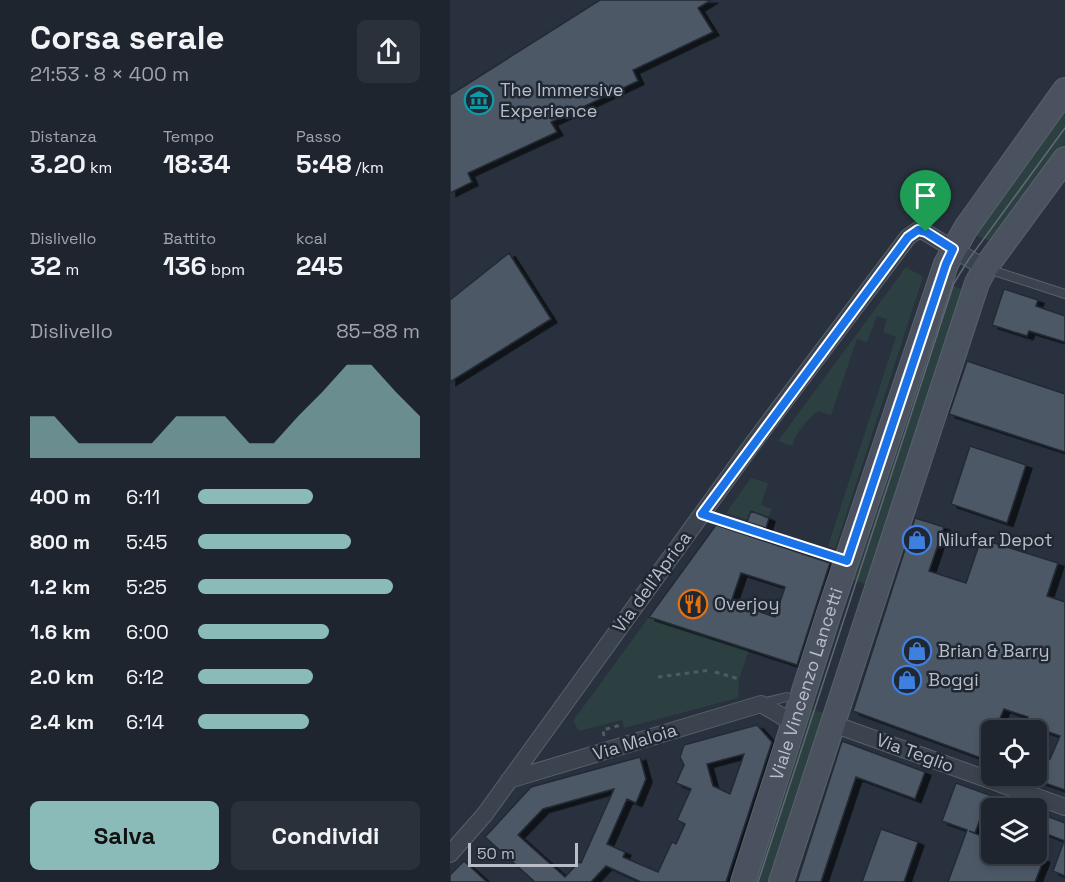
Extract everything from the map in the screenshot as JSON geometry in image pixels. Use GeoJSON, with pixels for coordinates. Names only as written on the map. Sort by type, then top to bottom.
{"type":"FeatureCollection","features":[{"type":"Feature","properties":{"kind":"main road","name":"Viale Vincenzo Lancetti"},"geometry":{"type":"LineString","coordinates":[[743,882],[791,728],[946,264],[953,249],[1065,90]]}},
{"type":"Feature","properties":{"kind":"main road","name":"Viale Vincenzo Lancetti"},"geometry":{"type":"LineString","coordinates":[[781,882],[977,283],[985,268],[1064,164]]}},
{"type":"Feature","properties":{"kind":"street","name":"Via dell'Aprica"},"geometry":{"type":"LineString","coordinates":[[450,854],[485,814],[702,514],[908,237],[918,230],[926,232],[953,249]]}},
{"type":"Feature","properties":{"kind":"street"},"geometry":{"type":"LineString","coordinates":[[953,249],[985,268]]}},
{"type":"Feature","properties":{"kind":"street"},"geometry":{"type":"LineString","coordinates":[[761,704],[785,718],[791,728]]}},
{"type":"Feature","properties":{"kind":"street","name":"Via Maloia"},"geometry":{"type":"LineString","coordinates":[[509,780],[761,704]]}},
{"type":"Feature","properties":{"kind":"street","name":"Via Teglio"},"geometry":{"type":"LineString","coordinates":[[833,724],[1065,807]]}},
{"type":"Feature","properties":{"kind":"lane"},"geometry":{"type":"LineString","coordinates":[[985,268],[1065,294]]}},
{"type":"Feature","properties":{"kind":"lane"},"geometry":{"type":"LineString","coordinates":[[702,514],[847,561]]}},
{"type":"Feature","properties":{"kind":"lane","name":"Via Maloia"},"geometry":{"type":"LineString","coordinates":[[761,704],[787,697]]}},
{"type":"Feature","properties":{"kind":"path"},"geometry":{"type":"LineString","coordinates":[[658,677],[713,671],[739,679]]}},
{"type":"Feature","properties":{"kind":"path"},"geometry":{"type":"LineString","coordinates":[[605,738],[603,730],[621,725]]}},
{"type":"Feature","properties":{"kind":"shaded area"},"geometry":{"type":"Polygon","coordinates":[[[1065,103],[1065,145],[994,242],[970,234],[1065,103]]]}},
{"type":"Feature","properties":{"kind":"shaded area"},"geometry":{"type":"Polygon","coordinates":[[[906,267],[923,277],[835,549],[828,546],[896,337],[883,332],[887,319],[877,316],[867,342],[857,339],[831,415],[818,411],[799,431],[792,446],[778,441],[906,267]]]}},
{"type":"Feature","properties":{"kind":"shaded area"},"geometry":{"type":"Polygon","coordinates":[[[946,284],[966,290],[872,586],[847,578],[946,284]]]}},
{"type":"Feature","properties":{"kind":"shaded area"},"geometry":{"type":"Polygon","coordinates":[[[751,478],[768,483],[761,505],[772,509],[769,517],[751,511],[748,520],[726,513],[751,478]]]}},
{"type":"Feature","properties":{"kind":"shaded area"},"geometry":{"type":"Polygon","coordinates":[[[649,617],[749,650],[739,679],[738,698],[624,728],[622,720],[579,731],[573,721],[649,617]]]}},
{"type":"Feature","properties":{"kind":"shaded area"},"geometry":{"type":"Polygon","coordinates":[[[804,707],[830,715],[772,882],[749,882],[804,707]]]}},
{"type":"Feature","properties":{"kind":"building"},"geometry":{"type":"Polygon","coordinates":[[[600,0],[711,0],[698,8],[713,32],[633,70],[638,81],[551,122],[557,132],[468,173],[472,182],[450,193],[450,95],[600,0]]]}},
{"type":"Feature","properties":{"kind":"building"},"geometry":{"type":"Polygon","coordinates":[[[509,253],[551,319],[450,382],[450,300],[509,253]]]}},
{"type":"Feature","properties":{"kind":"building"},"geometry":{"type":"Polygon","coordinates":[[[1004,289],[1038,300],[1036,306],[1065,316],[1065,342],[1029,331],[1027,336],[992,325],[1004,289]]]}},
{"type":"Feature","properties":{"kind":"building"},"geometry":{"type":"Polygon","coordinates":[[[967,361],[1065,394],[1065,452],[949,414],[967,361]]]}},
{"type":"Feature","properties":{"kind":"building"},"geometry":{"type":"Polygon","coordinates":[[[970,446],[1026,465],[1007,523],[951,504],[970,446]]]}},
{"type":"Feature","properties":{"kind":"building"},"geometry":{"type":"Polygon","coordinates":[[[751,511],[769,518],[766,528],[747,522],[751,511]]]}},
{"type":"Feature","properties":{"kind":"building"},"geometry":{"type":"Polygon","coordinates":[[[915,518],[944,527],[929,571],[966,583],[981,539],[1058,563],[1047,596],[1065,602],[1065,790],[1047,784],[1047,758],[1050,759],[1060,736],[1047,731],[1047,720],[1027,720],[1028,717],[1004,709],[999,720],[981,720],[981,758],[853,711],[915,518]]]}},
{"type":"Feature","properties":{"kind":"building"},"geometry":{"type":"Polygon","coordinates":[[[716,525],[830,563],[797,665],[649,617],[716,525]],[[741,573],[731,602],[775,617],[785,587],[741,573]]]}},
{"type":"Feature","properties":{"kind":"building"},"geometry":{"type":"Polygon","coordinates":[[[757,725],[772,742],[726,882],[641,882],[606,866],[591,882],[535,882],[485,837],[531,787],[640,757],[646,779],[636,803],[627,799],[607,844],[625,852],[623,857],[658,872],[672,842],[676,844],[685,824],[677,820],[691,789],[676,783],[684,765],[680,757],[684,745],[757,725]],[[744,754],[707,764],[713,786],[730,794],[744,754]],[[614,789],[543,809],[518,835],[565,877],[579,862],[581,863],[614,789]]]}},
{"type":"Feature","properties":{"kind":"building"},"geometry":{"type":"Polygon","coordinates":[[[842,741],[925,772],[915,799],[856,777],[821,882],[797,882],[842,741]]]}},
{"type":"Feature","properties":{"kind":"building"},"geometry":{"type":"Polygon","coordinates":[[[956,783],[997,798],[981,798],[981,816],[975,833],[969,831],[981,836],[981,864],[1042,864],[1035,882],[948,882],[967,830],[942,821],[956,783]]]}},
{"type":"Feature","properties":{"kind":"building"},"geometry":{"type":"Polygon","coordinates":[[[1047,816],[1065,823],[1065,841],[1047,834],[1047,816]]]}},
{"type":"Feature","properties":{"kind":"building"},"geometry":{"type":"Polygon","coordinates":[[[881,829],[918,842],[904,882],[862,882],[881,829]]]}},
{"type":"Feature","properties":{"kind":"building"},"geometry":{"type":"Polygon","coordinates":[[[1065,841],[1065,876],[1053,871],[1065,841]]]}},
{"type":"Feature","properties":{"kind":"building"},"geometry":{"type":"Polygon","coordinates":[[[464,861],[487,882],[450,882],[450,875],[464,861]]]}},
{"type":"Feature","properties":{"kind":"tram line"},"geometry":{"type":"LineString","coordinates":[[758,882],[954,283],[1065,128]]}},
{"type":"Feature","properties":{"kind":"place","name":"The Immersive Experience"},"geometry":{"type":"Point","coordinates":[479,100]}},
{"type":"Feature","properties":{"kind":"place","name":"Nilufar Depot"},"geometry":{"type":"Point","coordinates":[917,540]}},
{"type":"Feature","properties":{"kind":"place","name":"Overjoy"},"geometry":{"type":"Point","coordinates":[693,604]}},
{"type":"Feature","properties":{"kind":"place","name":"Brian & Barry"},"geometry":{"type":"Point","coordinates":[917,651]}},
{"type":"Feature","properties":{"kind":"place","name":"Boggi"},"geometry":{"type":"Point","coordinates":[907,680]}},
{"type":"Feature","properties":{"kind":"route"},"geometry":{"type":"LineString","coordinates":[[918,230],[926,232],[953,249],[946,264],[847,561],[702,514],[908,237],[918,230]]}}]}
